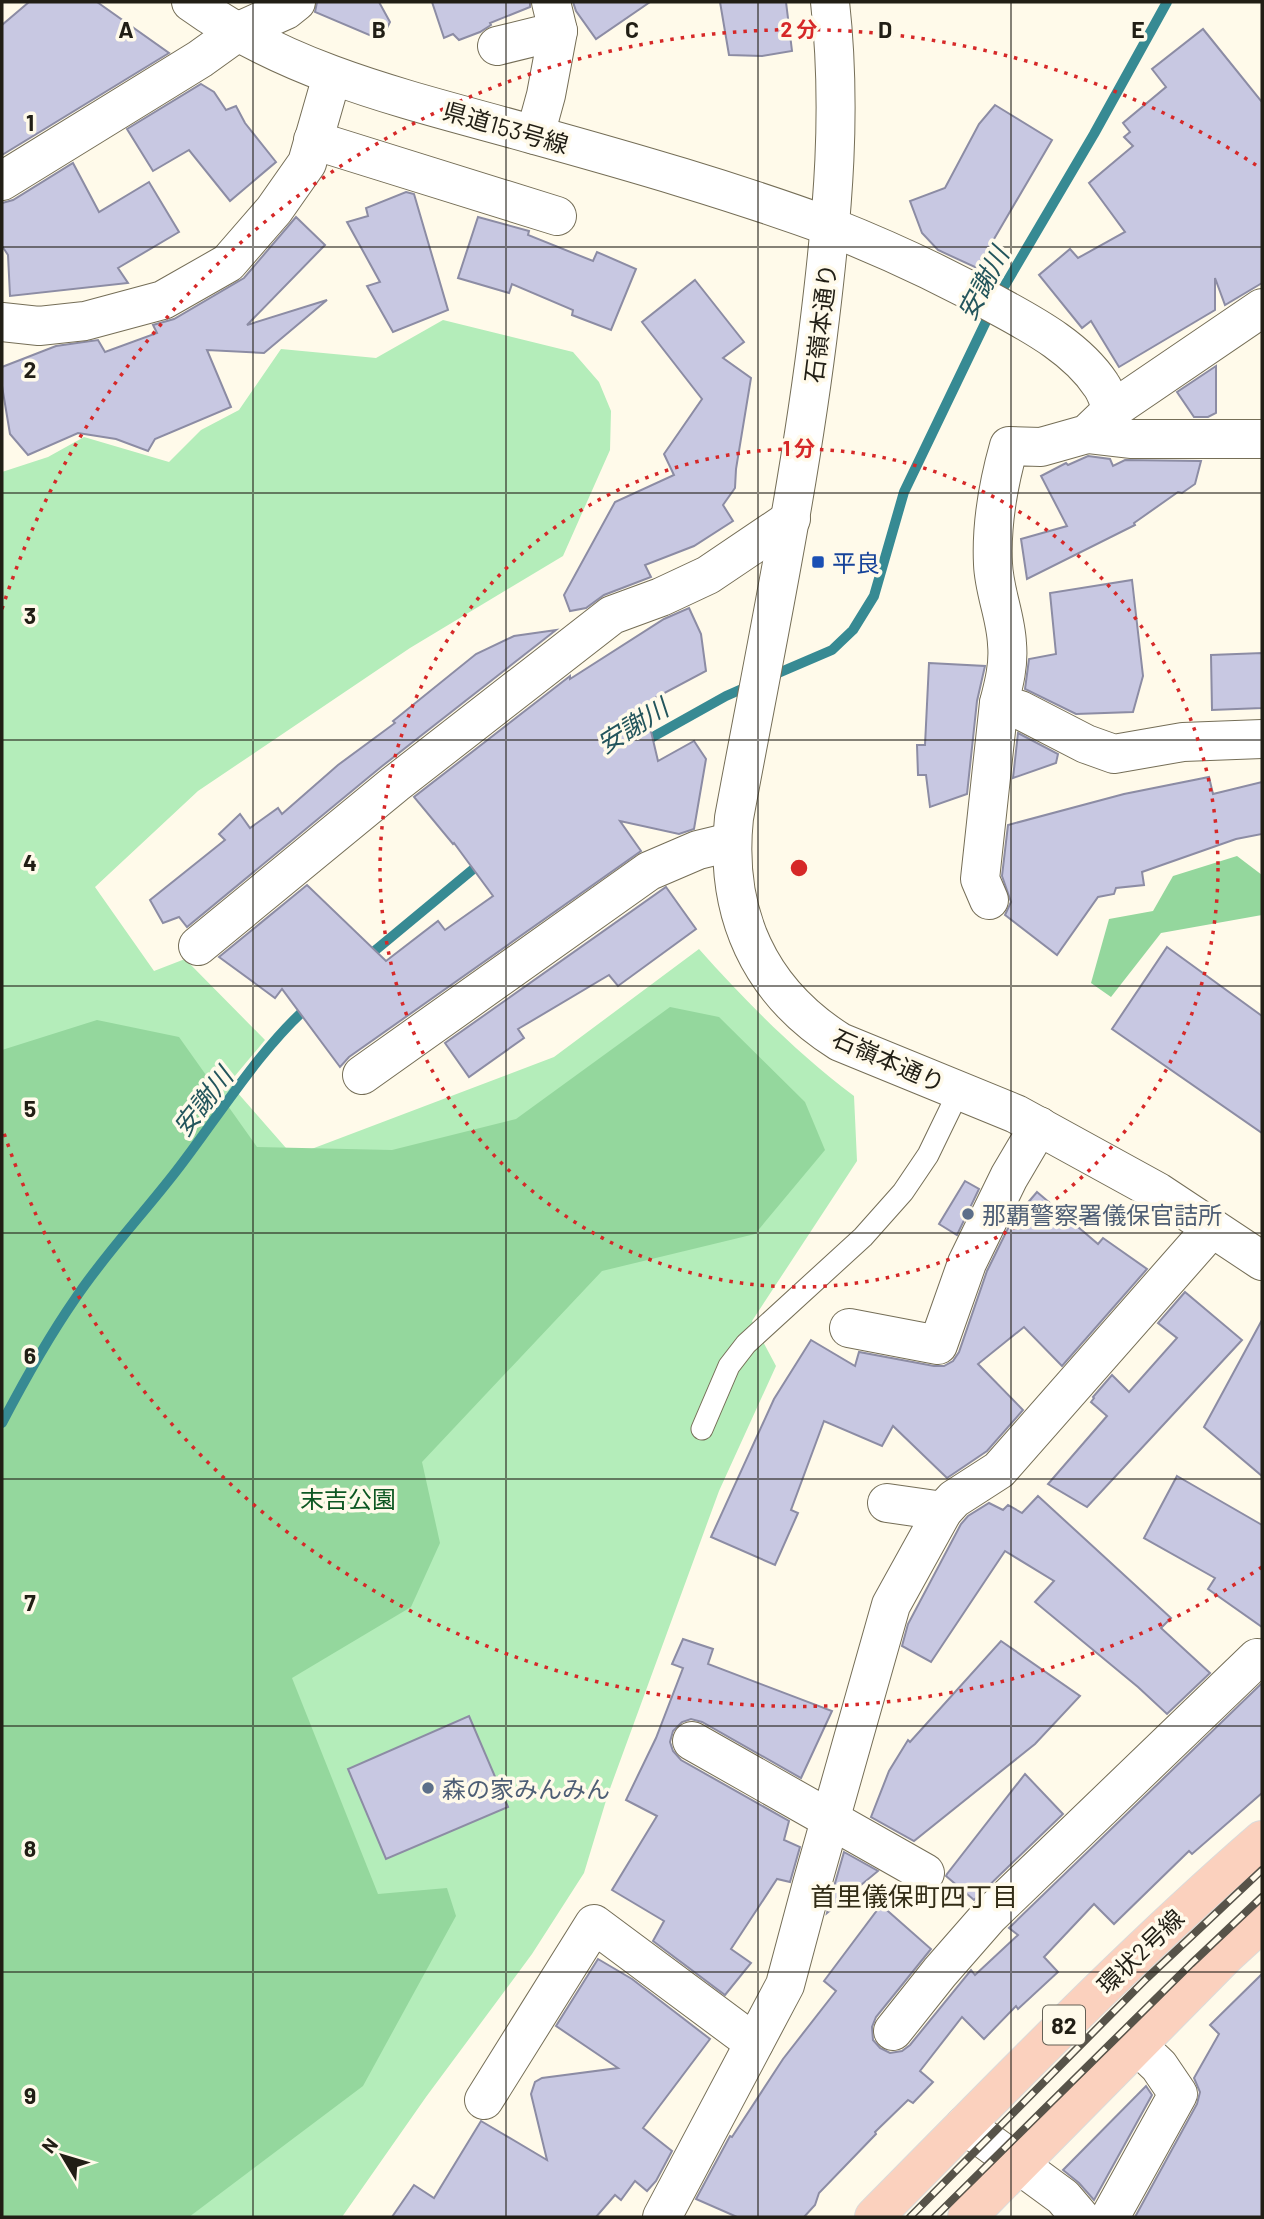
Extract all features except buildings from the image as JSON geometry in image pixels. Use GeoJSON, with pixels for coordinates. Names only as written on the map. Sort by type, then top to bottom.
{"type":"FeatureCollection","features":[{"type":"Feature","properties":{"kind":"main road","name":"環状2号線"},"geometry":{"type":"LineString","coordinates":[[874,2217],[1114,1975],[1262,1840]]}},
{"type":"Feature","properties":{"kind":"main road"},"geometry":{"type":"LineString","coordinates":[[967,2217],[1227,1954],[1262,1922]]}},
{"type":"Feature","properties":{"kind":"street","name":"県道153号線"},"geometry":{"type":"LineString","coordinates":[[191,2],[281,54],[332,76],[743,195],[902,256],[961,285],[1053,338],[1082,363],[1102,386],[1100,422]]}},
{"type":"Feature","properties":{"kind":"street"},"geometry":{"type":"LineString","coordinates":[[2,181],[200,59],[239,31],[286,10],[296,2]]}},
{"type":"Feature","properties":{"kind":"street","name":"石嶺本通り"},"geometry":{"type":"LineString","coordinates":[[830,2],[837,128],[831,227],[812,390],[731,842],[733,875],[744,926],[765,970],[794,1007],[813,1025],[840,1042],[1016,1114],[1039,1126],[1158,1192],[1262,1261]]}},
{"type":"Feature","properties":{"kind":"street"},"geometry":{"type":"LineString","coordinates":[[497,46],[554,16]]}},
{"type":"Feature","properties":{"kind":"street"},"geometry":{"type":"LineString","coordinates":[[535,135],[547,95],[554,16]]}},
{"type":"Feature","properties":{"kind":"street"},"geometry":{"type":"LineString","coordinates":[[2,322],[39,326],[85,321],[163,300],[228,263],[274,210],[307,163],[332,76]]}},
{"type":"Feature","properties":{"kind":"street"},"geometry":{"type":"LineString","coordinates":[[313,140],[557,216]]}},
{"type":"Feature","properties":{"kind":"street"},"geometry":{"type":"LineString","coordinates":[[989,900],[980,879],[999,703],[1005,680],[1007,644],[993,567],[992,535],[997,490],[1009,446],[1041,447],[1100,422],[1262,307]]}},
{"type":"Feature","properties":{"kind":"street"},"geometry":{"type":"LineString","coordinates":[[1100,422],[1130,439],[1262,439]]}},
{"type":"Feature","properties":{"kind":"street"},"geometry":{"type":"LineString","coordinates":[[198,946],[395,784],[612,615],[661,597],[708,575],[791,519]]}},
{"type":"Feature","properties":{"kind":"street"},"geometry":{"type":"LineString","coordinates":[[999,703],[1020,710],[1086,744],[1114,754],[1183,742],[1262,739]]}},
{"type":"Feature","properties":{"kind":"street"},"geometry":{"type":"LineString","coordinates":[[362,1075],[649,872],[698,850],[731,842]]}},
{"type":"Feature","properties":{"kind":"street"},"geometry":{"type":"LineString","coordinates":[[849,1328],[938,1345],[967,1263],[1009,1177],[1039,1126]]}},
{"type":"Feature","properties":{"kind":"street"},"geometry":{"type":"LineString","coordinates":[[663,2217],[785,1985],[891,1605],[943,1511],[954,1499],[999,1470],[1212,1228]]}},
{"type":"Feature","properties":{"kind":"street"},"geometry":{"type":"LineString","coordinates":[[887,1503],[943,1511]]}},
{"type":"Feature","properties":{"kind":"street"},"geometry":{"type":"LineString","coordinates":[[893,2031],[989,1916],[1256,1658],[1262,1661]]}},
{"type":"Feature","properties":{"kind":"street"},"geometry":{"type":"LineString","coordinates":[[692,1741],[925,1873]]}},
{"type":"Feature","properties":{"kind":"street"},"geometry":{"type":"LineString","coordinates":[[484,2100],[594,1924],[754,2043]]}},
{"type":"Feature","properties":{"kind":"street"},"geometry":{"type":"LineString","coordinates":[[1110,2217],[1178,2094],[1158,2066],[1138,2046]]}},
{"type":"Feature","properties":{"kind":"street"},"geometry":{"type":"LineString","coordinates":[[965,2125],[1063,2197],[1080,2217]]}},
{"type":"Feature","properties":{"kind":"lane"},"geometry":{"type":"LineString","coordinates":[[702,1429],[729,1366],[746,1344],[863,1237],[903,1192],[929,1155],[959,1091]]}},
{"type":"Feature","properties":{"kind":"green space","name":"末吉公園"},"geometry":{"type":"Polygon","coordinates":[[[443,320],[573,352],[599,382],[611,411],[610,450],[563,556],[410,648],[198,791],[95,887],[154,971],[185,959],[265,1040],[229,1083],[293,1156],[554,1057],[699,949],[773,1027],[854,1096],[857,1161],[752,1321],[776,1366],[719,1491],[608,1794],[584,1873],[532,1954],[426,2097],[342,2217],[2,2217],[2,472],[48,457],[84,437],[169,462],[201,430],[239,410],[281,349],[376,358],[443,320]]]}},
{"type":"Feature","properties":{"kind":"green space"},"geometry":{"type":"Polygon","coordinates":[[[1237,856],[1262,875],[1262,915],[1161,933],[1111,997],[1091,983],[1109,919],[1153,911],[1173,876],[1237,856]]]}},
{"type":"Feature","properties":{"kind":"green space"},"geometry":{"type":"Polygon","coordinates":[[[670,1007],[719,1017],[805,1102],[825,1150],[755,1234],[602,1271],[422,1462],[440,1543],[411,1607],[292,1678],[378,1894],[447,1888],[456,1916],[363,2086],[189,2217],[2,2217],[2,1050],[97,1020],[179,1037],[257,1147],[392,1150],[516,1119],[670,1007]]]}},
{"type":"Feature","properties":{"kind":"waterway","name":"安謝川"},"geometry":{"type":"LineString","coordinates":[[998,297],[1094,134],[1167,2]]}},
{"type":"Feature","properties":{"kind":"waterway","name":"安謝川"},"geometry":{"type":"LineString","coordinates":[[769,677],[832,650],[853,630],[874,596],[904,492],[991,311]]}},
{"type":"Feature","properties":{"kind":"waterway","name":"安謝川"},"geometry":{"type":"LineString","coordinates":[[642,743],[751,685]]}},
{"type":"Feature","properties":{"kind":"waterway","name":"安謝川"},"geometry":{"type":"LineString","coordinates":[[366,958],[483,861]]}},
{"type":"Feature","properties":{"kind":"waterway","name":"安謝川"},"geometry":{"type":"LineString","coordinates":[[2,1423],[46,1344],[87,1282],[177,1170],[257,1061],[311,1004]]}},
{"type":"Feature","properties":{"kind":"railway"},"geometry":{"type":"LineString","coordinates":[[910,2217],[1147,1978],[1262,1870]]}},
{"type":"Feature","properties":{"kind":"railway"},"geometry":{"type":"LineString","coordinates":[[935,2217],[1262,1897]]}},
{"type":"Feature","properties":{"kind":"place","name":"平良"},"geometry":{"type":"Point","coordinates":[818,562]}},
{"type":"Feature","properties":{"kind":"place","name":"那覇警察署儀保官詰所"},"geometry":{"type":"Point","coordinates":[968,1214]}},
{"type":"Feature","properties":{"kind":"place","name":"森の家みんみん"},"geometry":{"type":"Point","coordinates":[428,1788]}},
{"type":"Feature","properties":{"kind":"district","name":"首里儀保町四丁目"},"geometry":{"type":"Point","coordinates":[914,1895]}}]}
